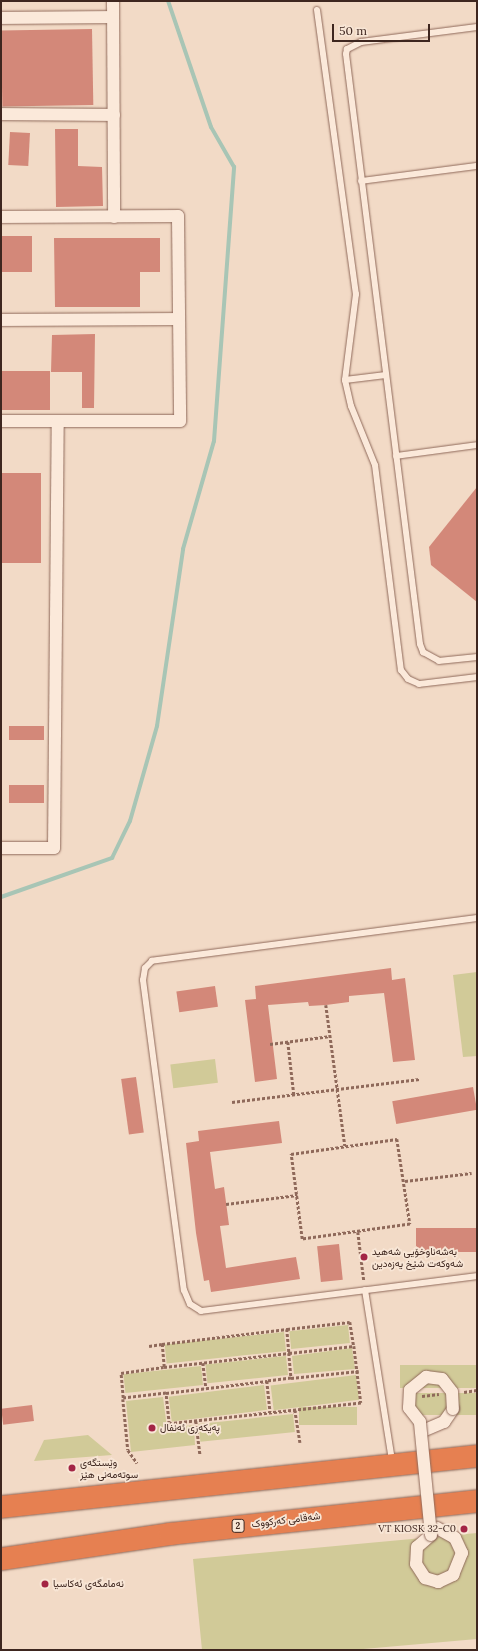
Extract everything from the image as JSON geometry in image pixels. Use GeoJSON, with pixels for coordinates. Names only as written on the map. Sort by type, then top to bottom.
{"type":"FeatureCollection","features":[{"type":"Feature","properties":{"kind":"highway"},"geometry":{"type":"LineString","coordinates":[[1,1507],[477,1456]]}},
{"type":"Feature","properties":{"kind":"highway","name":"شەقامی کەرکووک"},"geometry":{"type":"LineString","coordinates":[[1,1559],[178,1533],[477,1501]]}},
{"type":"Feature","properties":{"kind":"street"},"geometry":{"type":"LineString","coordinates":[[113,1],[114,217]]}},
{"type":"Feature","properties":{"kind":"street"},"geometry":{"type":"LineString","coordinates":[[1,18],[113,17]]}},
{"type":"Feature","properties":{"kind":"street"},"geometry":{"type":"LineString","coordinates":[[1,114],[114,115]]}},
{"type":"Feature","properties":{"kind":"street"},"geometry":{"type":"LineString","coordinates":[[1,217],[178,216],[180,421],[58,423],[1,421]]}},
{"type":"Feature","properties":{"kind":"street"},"geometry":{"type":"LineString","coordinates":[[1,320],[179,319]]}},
{"type":"Feature","properties":{"kind":"street"},"geometry":{"type":"LineString","coordinates":[[1,848],[54,848],[58,423]]}},
{"type":"Feature","properties":{"kind":"street"},"geometry":{"type":"LineString","coordinates":[[425,1430],[444,1422],[453,1409],[452,1392],[438,1378],[421,1379],[410,1390],[409,1408],[420,1422],[431,1535],[418,1547],[415,1555],[420,1572],[438,1582],[453,1575],[461,1561],[459,1544],[437,1528]]}},
{"type":"Feature","properties":{"kind":"lane"},"geometry":{"type":"LineString","coordinates":[[317,10],[356,294],[345,380],[351,406],[375,465],[401,670],[408,679],[419,684],[477,677]]}},
{"type":"Feature","properties":{"kind":"lane"},"geometry":{"type":"LineString","coordinates":[[477,27],[361,42],[347,49],[361,181],[421,648],[439,661],[477,657]]}},
{"type":"Feature","properties":{"kind":"lane"},"geometry":{"type":"LineString","coordinates":[[361,181],[477,166]]}},
{"type":"Feature","properties":{"kind":"lane"},"geometry":{"type":"LineString","coordinates":[[345,380],[386,375]]}},
{"type":"Feature","properties":{"kind":"lane"},"geometry":{"type":"LineString","coordinates":[[396,456],[477,445]]}},
{"type":"Feature","properties":{"kind":"lane"},"geometry":{"type":"LineString","coordinates":[[477,918],[158,960],[144,968],[184,1290],[190,1304],[201,1311],[477,1276]]}},
{"type":"Feature","properties":{"kind":"lane"},"geometry":{"type":"LineString","coordinates":[[364,1290],[392,1464]]}},
{"type":"Feature","properties":{"kind":"path"},"geometry":{"type":"LineString","coordinates":[[326,1005],[345,1146]]}},
{"type":"Feature","properties":{"kind":"path"},"geometry":{"type":"LineString","coordinates":[[270,1044],[330,1036]]}},
{"type":"Feature","properties":{"kind":"path"},"geometry":{"type":"LineString","coordinates":[[288,1042],[294,1095]]}},
{"type":"Feature","properties":{"kind":"path"},"geometry":{"type":"LineString","coordinates":[[232,1102],[420,1079]]}},
{"type":"Feature","properties":{"kind":"path"},"geometry":{"type":"LineString","coordinates":[[397,1138],[405,1181],[410,1224],[302,1239],[291,1154],[397,1138]]}},
{"type":"Feature","properties":{"kind":"path"},"geometry":{"type":"LineString","coordinates":[[405,1181],[472,1173]]}},
{"type":"Feature","properties":{"kind":"path"},"geometry":{"type":"LineString","coordinates":[[226,1204],[297,1195]]}},
{"type":"Feature","properties":{"kind":"path"},"geometry":{"type":"LineString","coordinates":[[358,1232],[364,1290]]}},
{"type":"Feature","properties":{"kind":"path"},"geometry":{"type":"LineString","coordinates":[[148,1346],[350,1322],[359,1371],[362,1403],[170,1424],[166,1393]]}},
{"type":"Feature","properties":{"kind":"path"},"geometry":{"type":"LineString","coordinates":[[287,1329],[291,1378]]}},
{"type":"Feature","properties":{"kind":"path"},"geometry":{"type":"LineString","coordinates":[[162,1344],[164,1367]]}},
{"type":"Feature","properties":{"kind":"path"},"geometry":{"type":"LineString","coordinates":[[137,1463],[128,1450],[120,1373],[203,1362],[354,1346]]}},
{"type":"Feature","properties":{"kind":"path"},"geometry":{"type":"LineString","coordinates":[[203,1362],[206,1388]]}},
{"type":"Feature","properties":{"kind":"path"},"geometry":{"type":"LineString","coordinates":[[123,1398],[359,1371]]}},
{"type":"Feature","properties":{"kind":"path"},"geometry":{"type":"LineString","coordinates":[[266,1381],[270,1412]]}},
{"type":"Feature","properties":{"kind":"path"},"geometry":{"type":"LineString","coordinates":[[461,1392],[477,1390]]}},
{"type":"Feature","properties":{"kind":"path"},"geometry":{"type":"LineString","coordinates":[[414,1397],[445,1394]]}},
{"type":"Feature","properties":{"kind":"path"},"geometry":{"type":"LineString","coordinates":[[295,1410],[300,1443]]}},
{"type":"Feature","properties":{"kind":"path"},"geometry":{"type":"LineString","coordinates":[[196,1421],[200,1455]]}},
{"type":"Feature","properties":{"kind":"shaded area"},"geometry":{"type":"Polygon","coordinates":[[[477,972],[477,1056],[463,1057],[453,975],[477,972]]]}},
{"type":"Feature","properties":{"kind":"shaded area"},"geometry":{"type":"Polygon","coordinates":[[[215,1059],[218,1083],[173,1088],[170,1064],[215,1059]]]}},
{"type":"Feature","properties":{"kind":"shaded area"},"geometry":{"type":"Polygon","coordinates":[[[348,1325],[350,1343],[291,1349],[289,1331],[348,1325]]]}},
{"type":"Feature","properties":{"kind":"shaded area"},"geometry":{"type":"Polygon","coordinates":[[[284,1332],[286,1351],[167,1363],[165,1345],[284,1332]]]}},
{"type":"Feature","properties":{"kind":"shaded area"},"geometry":{"type":"Polygon","coordinates":[[[352,1348],[355,1369],[294,1374],[292,1356],[352,1348]]]}},
{"type":"Feature","properties":{"kind":"shaded area"},"geometry":{"type":"Polygon","coordinates":[[[286,1356],[288,1375],[207,1383],[205,1364],[286,1356]]]}},
{"type":"Feature","properties":{"kind":"shaded area"},"geometry":{"type":"Polygon","coordinates":[[[400,1365],[477,1365],[477,1388],[400,1388],[400,1365]]]}},
{"type":"Feature","properties":{"kind":"shaded area"},"geometry":{"type":"Polygon","coordinates":[[[201,1366],[203,1385],[125,1393],[123,1374],[201,1366]]]}},
{"type":"Feature","properties":{"kind":"shaded area"},"geometry":{"type":"Polygon","coordinates":[[[356,1375],[359,1400],[274,1410],[271,1385],[356,1375]]]}},
{"type":"Feature","properties":{"kind":"shaded area"},"geometry":{"type":"Polygon","coordinates":[[[264,1385],[267,1410],[172,1422],[169,1397],[264,1385]]]}},
{"type":"Feature","properties":{"kind":"shaded area"},"geometry":{"type":"Polygon","coordinates":[[[408,1393],[477,1393],[477,1415],[408,1415],[408,1393]]]}},
{"type":"Feature","properties":{"kind":"shaded area"},"geometry":{"type":"Polygon","coordinates":[[[163,1397],[167,1428],[194,1425],[195,1445],[131,1452],[126,1401],[163,1397]]]}},
{"type":"Feature","properties":{"kind":"shaded area"},"geometry":{"type":"Polygon","coordinates":[[[299,1407],[357,1407],[357,1425],[299,1425],[299,1407]]]}},
{"type":"Feature","properties":{"kind":"shaded area"},"geometry":{"type":"Polygon","coordinates":[[[293,1414],[295,1432],[200,1442],[199,1424],[293,1414]]]}},
{"type":"Feature","properties":{"kind":"shaded area"},"geometry":{"type":"Polygon","coordinates":[[[88,1435],[112,1455],[34,1461],[44,1440],[88,1435]]]}},
{"type":"Feature","properties":{"kind":"shaded area"},"geometry":{"type":"Polygon","coordinates":[[[477,1533],[477,1639],[352,1650],[202,1650],[193,1559],[477,1533]]]}},
{"type":"Feature","properties":{"kind":"building"},"geometry":{"type":"Polygon","coordinates":[[[92,29],[93,105],[2,107],[1,31],[92,29]]]}},
{"type":"Feature","properties":{"kind":"building"},"geometry":{"type":"Polygon","coordinates":[[[55,129],[78,129],[78,166],[102,167],[103,206],[56,207],[55,129]]]}},
{"type":"Feature","properties":{"kind":"building"},"geometry":{"type":"Polygon","coordinates":[[[10,132],[30,133],[28,166],[8,165],[10,132]]]}},
{"type":"Feature","properties":{"kind":"building"},"geometry":{"type":"Polygon","coordinates":[[[1,236],[32,236],[32,272],[1,272],[1,236]]]}},
{"type":"Feature","properties":{"kind":"building"},"geometry":{"type":"Polygon","coordinates":[[[54,238],[160,238],[160,272],[140,272],[140,307],[55,307],[54,238]]]}},
{"type":"Feature","properties":{"kind":"building"},"geometry":{"type":"Polygon","coordinates":[[[95,334],[94,408],[82,408],[82,372],[51,372],[52,335],[95,334]]]}},
{"type":"Feature","properties":{"kind":"building"},"geometry":{"type":"Polygon","coordinates":[[[1,371],[50,371],[50,410],[1,410],[1,371]]]}},
{"type":"Feature","properties":{"kind":"building"},"geometry":{"type":"Polygon","coordinates":[[[1,473],[41,473],[41,563],[1,563],[1,473]]]}},
{"type":"Feature","properties":{"kind":"building"},"geometry":{"type":"Polygon","coordinates":[[[477,487],[477,602],[431,565],[429,547],[477,487]]]}},
{"type":"Feature","properties":{"kind":"building"},"geometry":{"type":"Polygon","coordinates":[[[9,726],[44,726],[44,740],[9,740],[9,726]]]}},
{"type":"Feature","properties":{"kind":"building"},"geometry":{"type":"Polygon","coordinates":[[[9,785],[44,785],[44,803],[9,803],[9,785]]]}},
{"type":"Feature","properties":{"kind":"building"},"geometry":{"type":"Polygon","coordinates":[[[391,968],[392,980],[405,978],[415,1060],[393,1062],[384,993],[349,996],[349,1002],[326,1005],[309,1006],[308,1002],[268,1005],[277,1079],[255,1082],[245,1000],[256,999],[255,986],[391,968]]]}},
{"type":"Feature","properties":{"kind":"building"},"geometry":{"type":"Polygon","coordinates":[[[215,986],[218,1007],[179,1012],[176,991],[215,986]]]}},
{"type":"Feature","properties":{"kind":"building"},"geometry":{"type":"Polygon","coordinates":[[[136,1077],[144,1132],[129,1135],[121,1079],[136,1077]]]}},
{"type":"Feature","properties":{"kind":"building"},"geometry":{"type":"Polygon","coordinates":[[[473,1087],[477,1110],[396,1124],[392,1101],[473,1087]]]}},
{"type":"Feature","properties":{"kind":"building"},"geometry":{"type":"Polygon","coordinates":[[[279,1121],[282,1143],[210,1152],[215,1189],[224,1187],[229,1225],[220,1226],[226,1268],[296,1257],[300,1279],[211,1292],[209,1280],[204,1281],[196,1233],[186,1143],[199,1141],[198,1131],[279,1121]]]}},
{"type":"Feature","properties":{"kind":"building"},"geometry":{"type":"Polygon","coordinates":[[[416,1228],[477,1228],[477,1252],[416,1252],[416,1228]]]}},
{"type":"Feature","properties":{"kind":"building"},"geometry":{"type":"Polygon","coordinates":[[[339,1244],[343,1280],[321,1282],[317,1246],[339,1244]]]}},
{"type":"Feature","properties":{"kind":"building"},"geometry":{"type":"Polygon","coordinates":[[[32,1405],[34,1421],[3,1425],[1,1409],[32,1405]]]}},
{"type":"Feature","properties":{"kind":"waterway"},"geometry":{"type":"LineString","coordinates":[[1,897],[112,858],[130,821],[157,726],[183,549],[214,441],[234,167],[211,127],[168,1]]}},
{"type":"Feature","properties":{"kind":"place","name":"بەشەناوخۆیی شەهید شەوکەت شێخ یەزەدین"},"geometry":{"type":"Point","coordinates":[364,1257]}},
{"type":"Feature","properties":{"kind":"place","name":"پەیکەری ئەنفال"},"geometry":{"type":"Point","coordinates":[152,1428]}},
{"type":"Feature","properties":{"kind":"place","name":"وێستگەی سوتەمەنی هێز"},"geometry":{"type":"Point","coordinates":[72,1468]}},
{"type":"Feature","properties":{"kind":"place","name":"VT KIOSK 32-C0"},"geometry":{"type":"Point","coordinates":[464,1529]}},
{"type":"Feature","properties":{"kind":"place","name":"نەمامگەی ئەکاسیا"},"geometry":{"type":"Point","coordinates":[45,1584]}}]}
